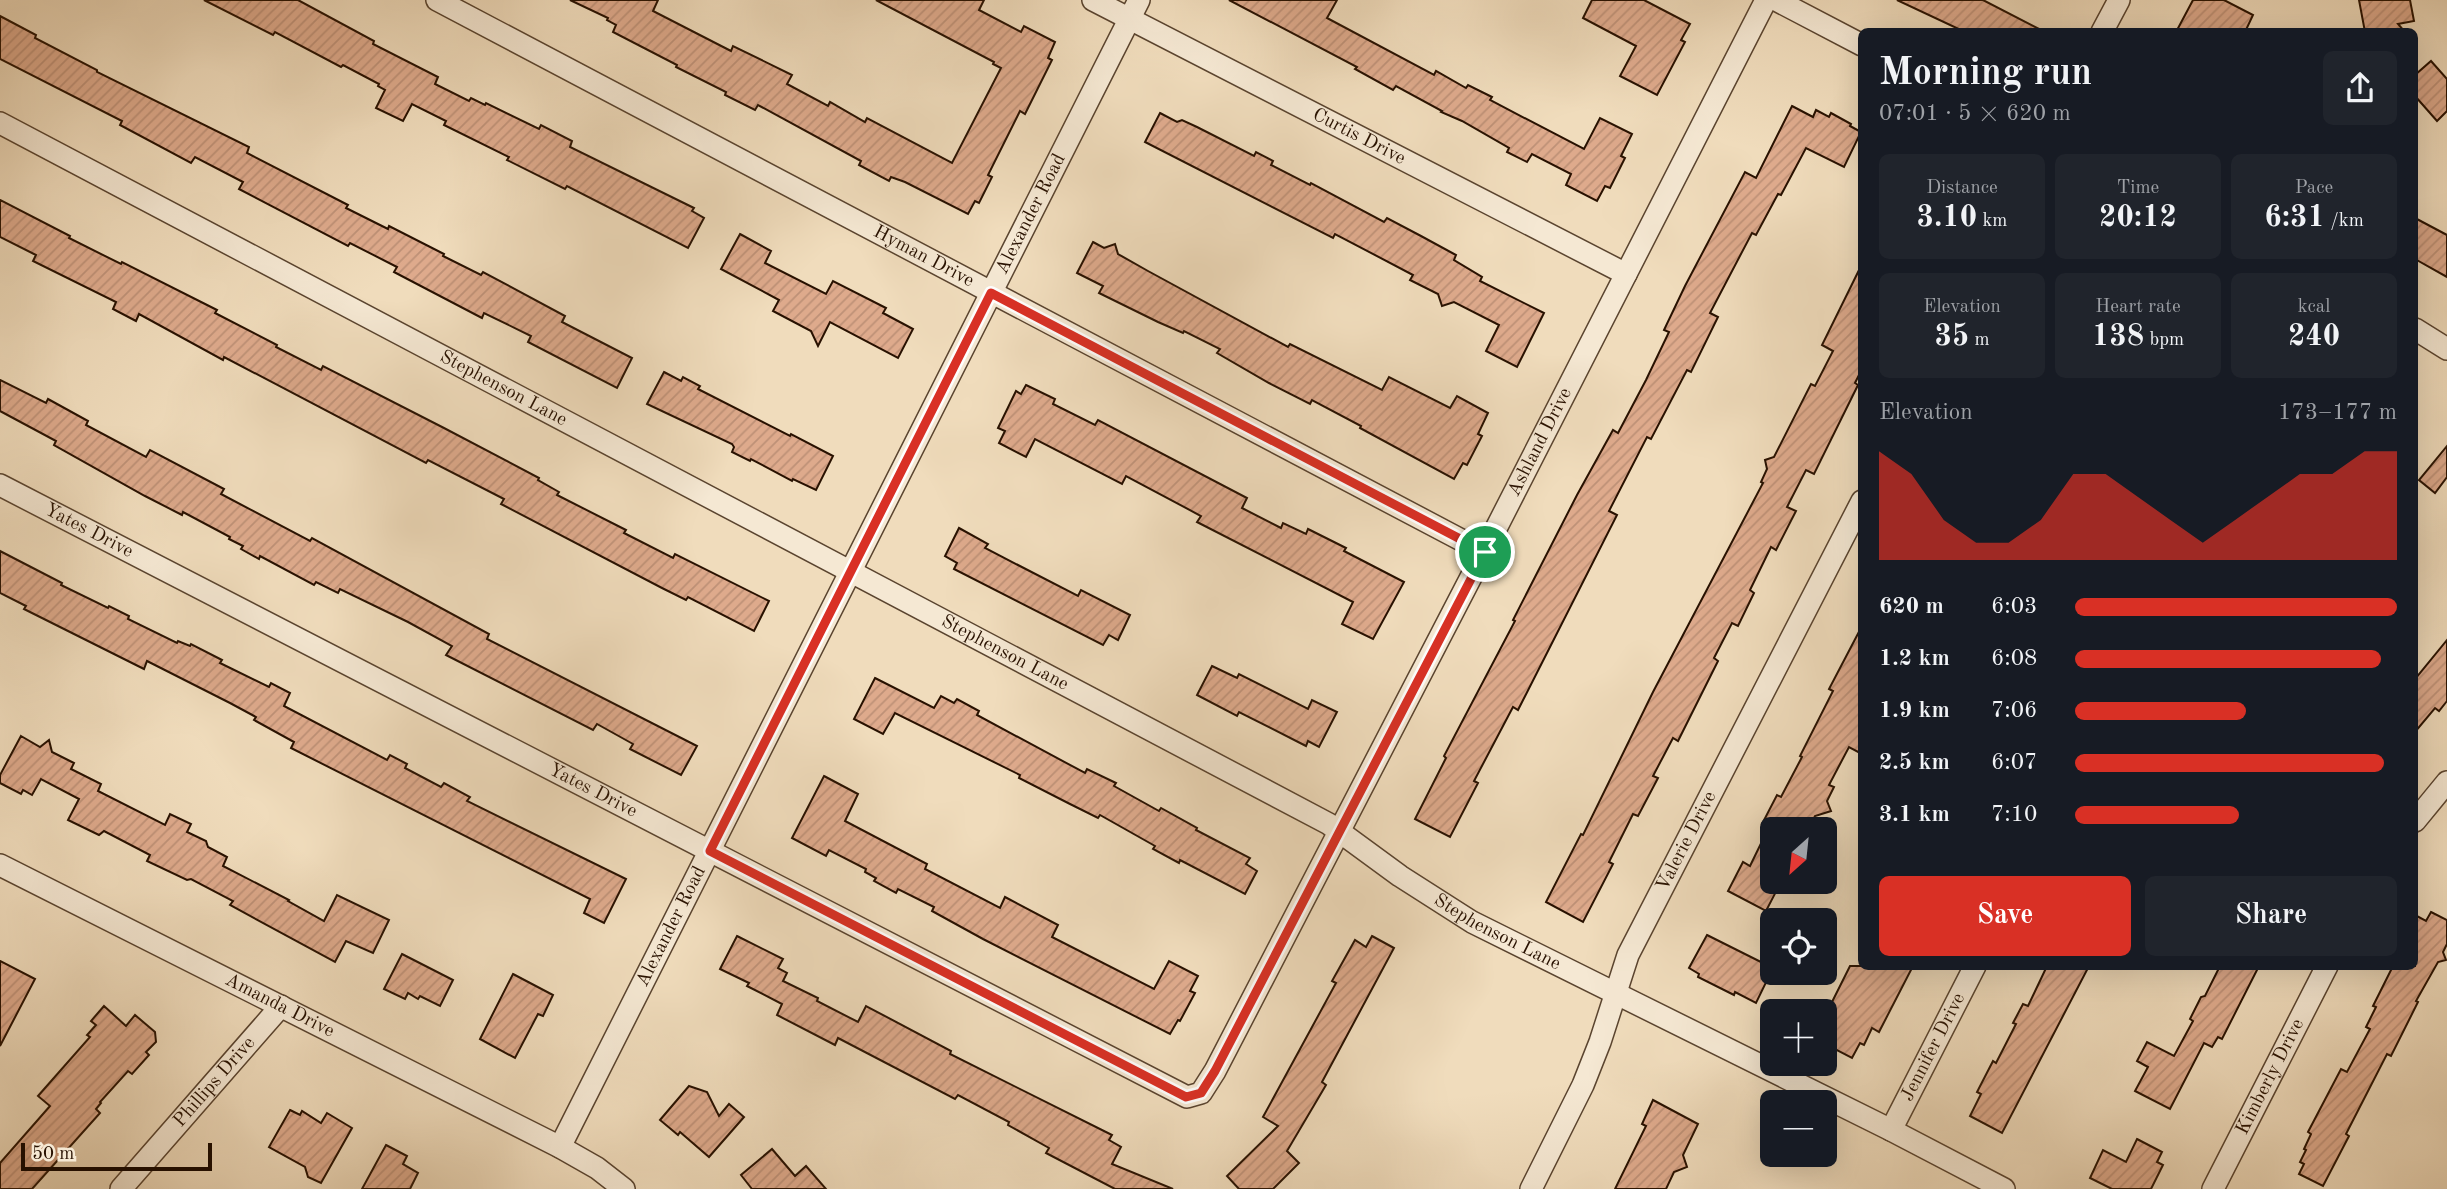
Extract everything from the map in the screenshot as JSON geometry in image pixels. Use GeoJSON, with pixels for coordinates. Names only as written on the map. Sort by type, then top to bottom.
{"type":"FeatureCollection","features":[{"type":"Feature","properties":{"kind":"street","name":"Hyman Drive"},"geometry":{"type":"LineString","coordinates":[[437,0],[1485,552]]}},
{"type":"Feature","properties":{"kind":"street","name":"Curtis Drive"},"geometry":{"type":"LineString","coordinates":[[1093,0],[1134,9],[1626,274]]}},
{"type":"Feature","properties":{"kind":"street","name":"Ashland Drive"},"geometry":{"type":"LineString","coordinates":[[1186,1097],[1201,1093],[1215,1071],[1485,552],[1766,0]]}},
{"type":"Feature","properties":{"kind":"street"},"geometry":{"type":"LineString","coordinates":[[1776,0],[1858,43]]}},
{"type":"Feature","properties":{"kind":"street"},"geometry":{"type":"LineString","coordinates":[[2104,28],[2119,0]]}},
{"type":"Feature","properties":{"kind":"street","name":"Alexander Road"},"geometry":{"type":"LineString","coordinates":[[560,1147],[1134,9]]}},
{"type":"Feature","properties":{"kind":"street","name":"Stephenson Lane"},"geometry":{"type":"LineString","coordinates":[[0,123],[1339,830],[1400,876],[1472,922],[2004,1189]]}},
{"type":"Feature","properties":{"kind":"street"},"geometry":{"type":"LineString","coordinates":[[2418,331],[2447,349]]}},
{"type":"Feature","properties":{"kind":"street","name":"Yates Drive"},"geometry":{"type":"LineString","coordinates":[[0,485],[1186,1097]]}},
{"type":"Feature","properties":{"kind":"street","name":"Valerie Drive"},"geometry":{"type":"LineString","coordinates":[[1531,1189],[1583,1085],[1628,955],[1858,509]]}},
{"type":"Feature","properties":{"kind":"street"},"geometry":{"type":"LineString","coordinates":[[2418,817],[2447,782]]}},
{"type":"Feature","properties":{"kind":"street","name":"Amanda Drive"},"geometry":{"type":"LineString","coordinates":[[0,865],[560,1147]]}},
{"type":"Feature","properties":{"kind":"street","name":"Jennifer Drive"},"geometry":{"type":"LineString","coordinates":[[1891,1130],[1973,970]]}},
{"type":"Feature","properties":{"kind":"street","name":"Kimberly Drive"},"geometry":{"type":"LineString","coordinates":[[2213,1189],[2325,970]]}},
{"type":"Feature","properties":{"kind":"street","name":"Phillips Drive"},"geometry":{"type":"LineString","coordinates":[[121,1189],[281,1006]]}},
{"type":"Feature","properties":{"kind":"street"},"geometry":{"type":"LineString","coordinates":[[560,1147],[597,1168],[624,1189]]}},
{"type":"Feature","properties":{"kind":"building"},"geometry":{"type":"Polygon","coordinates":[[[204,0],[298,0],[374,41],[373,44],[438,77],[435,84],[469,101],[471,98],[485,105],[486,103],[539,129],[541,125],[572,141],[570,147],[694,208],[692,211],[704,218],[688,248],[567,186],[565,189],[507,160],[509,157],[444,125],[446,121],[412,104],[403,121],[376,108],[385,90],[378,86],[379,84],[204,0]]]}},
{"type":"Feature","properties":{"kind":"building"},"geometry":{"type":"Polygon","coordinates":[[[570,0],[658,0],[653,11],[731,51],[733,46],[792,75],[787,84],[828,106],[830,102],[865,122],[867,118],[952,163],[1001,68],[876,0],[984,0],[979,10],[1021,32],[1024,26],[1055,42],[1048,58],[1052,60],[1025,114],[1020,111],[988,175],[992,177],[979,203],[975,201],[968,214],[905,182],[891,177],[889,181],[859,165],[861,161],[758,105],[755,110],[725,95],[726,92],[613,32],[616,25],[607,20],[608,18],[570,0]]]}},
{"type":"Feature","properties":{"kind":"building"},"geometry":{"type":"Polygon","coordinates":[[[1229,0],[1337,0],[1327,18],[1434,75],[1436,71],[1466,88],[1468,85],[1492,97],[1490,100],[1584,149],[1600,118],[1632,134],[1621,156],[1625,158],[1610,188],[1605,186],[1597,201],[1566,185],[1571,174],[1532,154],[1527,162],[1507,152],[1509,148],[1462,121],[1396,86],[1393,90],[1355,69],[1357,67],[1229,0]]]}},
{"type":"Feature","properties":{"kind":"building"},"geometry":{"type":"Polygon","coordinates":[[[1592,0],[1644,0],[1690,24],[1681,40],[1685,42],[1657,95],[1620,76],[1636,46],[1583,18],[1592,0]]]}},
{"type":"Feature","properties":{"kind":"building"},"geometry":{"type":"Polygon","coordinates":[[[1897,0],[1983,0],[2037,28],[1956,28],[1897,0]]]}},
{"type":"Feature","properties":{"kind":"building"},"geometry":{"type":"Polygon","coordinates":[[[2193,0],[2224,0],[2253,15],[2247,28],[2178,28],[2193,0]]]}},
{"type":"Feature","properties":{"kind":"building"},"geometry":{"type":"Polygon","coordinates":[[[2359,0],[2410,0],[2414,21],[2398,24],[2402,28],[2364,28],[2359,0]]]}},
{"type":"Feature","properties":{"kind":"building"},"geometry":{"type":"Polygon","coordinates":[[[0,16],[97,72],[249,147],[247,153],[348,205],[346,208],[388,229],[389,226],[481,275],[483,272],[565,316],[562,322],[632,358],[617,388],[528,342],[531,336],[484,313],[482,318],[394,272],[397,267],[350,243],[348,246],[239,189],[243,182],[195,157],[191,163],[120,125],[122,121],[0,59],[0,16]]]}},
{"type":"Feature","properties":{"kind":"building"},"geometry":{"type":"Polygon","coordinates":[[[2431,61],[2447,79],[2447,111],[2437,121],[2418,99],[2418,72],[2431,61]]]}},
{"type":"Feature","properties":{"kind":"building"},"geometry":{"type":"Polygon","coordinates":[[[1792,106],[1813,117],[1816,110],[1829,117],[1831,113],[1858,130],[1858,138],[1844,167],[1806,148],[1756,235],[1752,233],[1710,313],[1718,317],[1691,372],[1687,370],[1651,439],[1647,437],[1609,511],[1617,515],[1518,710],[1513,707],[1474,781],[1478,783],[1450,837],[1415,819],[1446,758],[1444,756],[1577,495],[1613,430],[1618,433],[1646,380],[1669,332],[1664,330],[1745,172],[1756,178],[1792,106]]]}},
{"type":"Feature","properties":{"kind":"building"},"geometry":{"type":"Polygon","coordinates":[[[1160,113],[1177,122],[1182,120],[1254,156],[1256,152],[1273,161],[1271,165],[1310,185],[1311,183],[1384,222],[1387,218],[1456,255],[1454,260],[1482,277],[1480,281],[1544,313],[1517,367],[1486,351],[1499,325],[1454,302],[1442,306],[1438,294],[1410,280],[1413,275],[1335,234],[1333,238],[1145,142],[1160,113]]]}},
{"type":"Feature","properties":{"kind":"building"},"geometry":{"type":"Polygon","coordinates":[[[0,200],[70,236],[69,238],[217,310],[215,313],[277,345],[276,347],[321,370],[323,366],[539,478],[538,480],[559,492],[557,495],[626,530],[624,533],[673,558],[675,554],[769,601],[754,631],[688,597],[686,600],[662,588],[501,504],[504,499],[428,460],[426,463],[224,357],[223,360],[139,314],[136,321],[113,309],[116,302],[33,261],[36,255],[0,237],[0,200]]]}},
{"type":"Feature","properties":{"kind":"building"},"geometry":{"type":"Polygon","coordinates":[[[2418,220],[2447,235],[2447,277],[2418,261],[2418,220]]]}},
{"type":"Feature","properties":{"kind":"building"},"geometry":{"type":"Polygon","coordinates":[[[740,234],[771,251],[765,263],[826,294],[833,281],[886,308],[883,313],[913,329],[898,358],[830,322],[818,346],[811,331],[773,311],[779,300],[721,269],[740,234]]]}},
{"type":"Feature","properties":{"kind":"building"},"geometry":{"type":"Polygon","coordinates":[[[1093,242],[1104,248],[1115,244],[1118,254],[1148,271],[1288,347],[1290,344],[1382,390],[1389,377],[1450,408],[1457,396],[1488,413],[1478,434],[1482,436],[1467,465],[1463,463],[1454,479],[1312,400],[1310,404],[1269,383],[1217,353],[1220,349],[1099,293],[1103,286],[1077,273],[1093,242]]]}},
{"type":"Feature","properties":{"kind":"building"},"geometry":{"type":"Polygon","coordinates":[[[1858,272],[1858,377],[1855,383],[1858,385],[1814,474],[1806,470],[1787,507],[1796,511],[1776,550],[1771,547],[1750,590],[1754,593],[1738,626],[1732,623],[1714,658],[1718,661],[1678,741],[1673,738],[1653,776],[1658,778],[1638,816],[1633,814],[1609,862],[1613,864],[1583,922],[1546,902],[1763,483],[1761,482],[1767,469],[1765,460],[1774,457],[1811,384],[1815,386],[1833,351],[1822,345],[1858,272]]]}},
{"type":"Feature","properties":{"kind":"building"},"geometry":{"type":"Polygon","coordinates":[[[664,372],[681,381],[683,377],[700,386],[698,389],[833,456],[816,490],[732,452],[732,444],[647,404],[664,372]]]}},
{"type":"Feature","properties":{"kind":"building"},"geometry":{"type":"Polygon","coordinates":[[[0,380],[46,403],[48,399],[88,421],[86,425],[146,457],[150,450],[224,489],[221,494],[310,541],[312,538],[489,634],[487,639],[697,746],[681,775],[630,749],[633,744],[597,724],[593,730],[446,655],[452,646],[408,622],[340,589],[338,593],[316,582],[314,585],[260,556],[259,559],[241,549],[243,546],[229,539],[230,537],[145,496],[54,445],[56,441],[0,411],[0,380]]]}},
{"type":"Feature","properties":{"kind":"building"},"geometry":{"type":"Polygon","coordinates":[[[1026,385],[1055,399],[1053,404],[1095,425],[1098,420],[1247,498],[1242,508],[1281,528],[1283,523],[1306,534],[1308,529],[1404,582],[1373,639],[1342,624],[1353,602],[1197,522],[1201,516],[1126,476],[1122,484],[1035,439],[1026,457],[999,443],[1005,431],[998,428],[1016,391],[1021,394],[1026,385]]]}},
{"type":"Feature","properties":{"kind":"building"},"geometry":{"type":"Polygon","coordinates":[[[2447,446],[2447,477],[2435,493],[2419,480],[2447,446]]]}},
{"type":"Feature","properties":{"kind":"building"},"geometry":{"type":"Polygon","coordinates":[[[959,528],[988,544],[985,548],[1078,596],[1081,590],[1130,615],[1118,640],[1109,635],[1103,645],[954,569],[957,563],[945,556],[959,528]]]}},
{"type":"Feature","properties":{"kind":"building"},"geometry":{"type":"Polygon","coordinates":[[[0,551],[177,643],[191,644],[222,660],[220,663],[269,687],[271,683],[290,693],[284,706],[387,760],[390,755],[407,764],[405,768],[441,787],[444,783],[470,797],[467,801],[626,879],[604,923],[584,913],[590,899],[291,748],[294,742],[254,720],[256,717],[147,661],[144,669],[24,609],[26,606],[0,593],[0,551]]]}},
{"type":"Feature","properties":{"kind":"building"},"geometry":{"type":"Polygon","coordinates":[[[1858,634],[1858,752],[1849,747],[1829,785],[1834,787],[1827,801],[1831,811],[1814,817],[1766,817],[1777,795],[1781,797],[1833,691],[1829,689],[1858,634]]]}},
{"type":"Feature","properties":{"kind":"building"},"geometry":{"type":"Polygon","coordinates":[[[2447,640],[2447,701],[2439,711],[2435,708],[2418,728],[2418,675],[2447,640]]]}},
{"type":"Feature","properties":{"kind":"building"},"geometry":{"type":"Polygon","coordinates":[[[1212,666],[1237,678],[1239,674],[1308,709],[1312,700],[1337,712],[1319,747],[1308,741],[1306,746],[1239,712],[1237,716],[1197,695],[1212,666]]]}},
{"type":"Feature","properties":{"kind":"building"},"geometry":{"type":"Polygon","coordinates":[[[875,678],[934,708],[941,696],[954,703],[957,699],[979,711],[977,715],[1085,773],[1087,769],[1116,783],[1114,786],[1159,811],[1161,808],[1250,858],[1246,864],[1257,871],[1245,894],[1153,849],[1155,846],[1100,815],[1098,818],[1019,778],[1020,775],[895,713],[883,734],[854,719],[875,678]]]}},
{"type":"Feature","properties":{"kind":"building"},"geometry":{"type":"Polygon","coordinates":[[[21,736],[40,747],[49,740],[52,752],[74,763],[71,769],[101,784],[98,791],[165,825],[170,814],[191,824],[187,832],[206,841],[208,847],[227,857],[223,866],[324,921],[337,895],[389,920],[373,953],[346,941],[335,962],[230,905],[233,901],[191,879],[187,880],[147,861],[150,855],[104,831],[99,835],[68,820],[79,799],[41,779],[32,795],[23,790],[21,794],[0,783],[0,775],[21,736]]]}},
{"type":"Feature","properties":{"kind":"building"},"geometry":{"type":"Polygon","coordinates":[[[824,776],[858,794],[845,821],[927,864],[925,869],[1000,908],[1005,897],[1058,925],[1052,937],[1154,989],[1169,961],[1198,976],[1190,991],[1195,993],[1180,1021],[1178,1020],[1170,1034],[983,939],[932,911],[934,907],[898,889],[896,893],[874,881],[876,878],[865,872],[866,869],[829,850],[826,856],[792,838],[824,776]]]}},
{"type":"Feature","properties":{"kind":"building"},"geometry":{"type":"Polygon","coordinates":[[[1760,845],[1760,894],[1775,894],[1768,908],[1760,908],[1728,891],[1743,862],[1750,866],[1760,845]]]}},
{"type":"Feature","properties":{"kind":"building"},"geometry":{"type":"Polygon","coordinates":[[[2431,912],[2447,920],[2447,944],[2443,952],[2446,960],[2438,962],[2416,1001],[2418,1002],[2391,1056],[2387,1054],[2323,1186],[2299,1174],[2304,1164],[2300,1162],[2311,1134],[2308,1132],[2341,1069],[2347,1072],[2370,1029],[2366,1027],[2376,1007],[2373,1006],[2391,970],[2418,970],[2418,917],[2426,921],[2431,912]]]}},
{"type":"Feature","properties":{"kind":"building"},"geometry":{"type":"Polygon","coordinates":[[[1707,935],[1760,962],[1760,985],[1765,985],[1756,1003],[1698,977],[1699,974],[1689,968],[1707,935]]]}},
{"type":"Feature","properties":{"kind":"building"},"geometry":{"type":"Polygon","coordinates":[[[737,936],[783,959],[778,968],[787,973],[783,981],[818,998],[817,1001],[858,1022],[866,1006],[951,1051],[950,1054],[1112,1135],[1109,1140],[1121,1147],[1112,1164],[1173,1189],[1115,1189],[1046,1153],[1049,1148],[1008,1125],[1009,1122],[958,1095],[955,1099],[838,1038],[835,1045],[777,1015],[782,1004],[720,969],[737,936]]]}},
{"type":"Feature","properties":{"kind":"building"},"geometry":{"type":"Polygon","coordinates":[[[1372,936],[1394,948],[1322,1082],[1326,1085],[1287,1151],[1299,1163],[1273,1189],[1239,1189],[1227,1176],[1278,1126],[1263,1117],[1336,983],[1332,981],[1355,940],[1366,947],[1372,936]]]}},
{"type":"Feature","properties":{"kind":"building"},"geometry":{"type":"Polygon","coordinates":[[[402,954],[453,980],[440,1006],[420,996],[418,999],[408,993],[405,999],[384,989],[402,954]]]}},
{"type":"Feature","properties":{"kind":"building"},"geometry":{"type":"Polygon","coordinates":[[[0,961],[35,979],[0,1046],[0,961]]]}},
{"type":"Feature","properties":{"kind":"building"},"geometry":{"type":"Polygon","coordinates":[[[1850,966],[1858,966],[1858,970],[1911,970],[1879,1032],[1872,1028],[1864,1045],[1860,1043],[1852,1058],[1837,1050],[1837,999],[1834,999],[1850,966]]]}},
{"type":"Feature","properties":{"kind":"building"},"geometry":{"type":"Polygon","coordinates":[[[2045,970],[2087,970],[2002,1133],[1970,1116],[1981,1094],[1977,1092],[1993,1061],[1996,1063],[2023,1004],[2028,1006],[2045,970]]]}},
{"type":"Feature","properties":{"kind":"building"},"geometry":{"type":"Polygon","coordinates":[[[2218,970],[2257,970],[2222,1039],[2218,1037],[2212,1047],[2204,1043],[2170,1109],[2135,1091],[2148,1067],[2137,1061],[2147,1042],[2174,1056],[2193,1021],[2190,1019],[2201,997],[2205,996],[2218,970]]]}},
{"type":"Feature","properties":{"kind":"building"},"geometry":{"type":"Polygon","coordinates":[[[513,974],[553,995],[543,1016],[538,1014],[515,1058],[480,1039],[513,974]]]}},
{"type":"Feature","properties":{"kind":"building"},"geometry":{"type":"Polygon","coordinates":[[[104,1006],[126,1026],[135,1015],[155,1032],[156,1042],[146,1052],[149,1055],[132,1074],[128,1071],[100,1102],[96,1109],[100,1113],[32,1189],[0,1189],[0,1163],[50,1106],[38,1096],[90,1037],[87,1035],[96,1025],[91,1021],[104,1006]]]}},
{"type":"Feature","properties":{"kind":"building"},"geometry":{"type":"Polygon","coordinates":[[[689,1086],[707,1092],[719,1116],[729,1104],[744,1117],[709,1157],[680,1132],[678,1135],[660,1120],[689,1086]]]}},
{"type":"Feature","properties":{"kind":"building"},"geometry":{"type":"Polygon","coordinates":[[[1653,1100],[1698,1124],[1683,1155],[1687,1167],[1674,1172],[1666,1189],[1615,1189],[1646,1126],[1642,1124],[1653,1100]]]}},
{"type":"Feature","properties":{"kind":"building"},"geometry":{"type":"Polygon","coordinates":[[[290,1110],[300,1115],[302,1111],[321,1123],[327,1113],[352,1128],[321,1183],[308,1177],[305,1167],[269,1147],[290,1110]]]}},
{"type":"Feature","properties":{"kind":"building"},"geometry":{"type":"Polygon","coordinates":[[[2137,1139],[2162,1152],[2157,1162],[2163,1165],[2151,1189],[2112,1189],[2090,1178],[2103,1150],[2126,1162],[2137,1139]]]}},
{"type":"Feature","properties":{"kind":"building"},"geometry":{"type":"Polygon","coordinates":[[[386,1145],[407,1156],[403,1164],[418,1173],[410,1189],[362,1189],[386,1145]]]}},
{"type":"Feature","properties":{"kind":"building"},"geometry":{"type":"Polygon","coordinates":[[[772,1149],[795,1176],[806,1166],[826,1189],[752,1189],[741,1175],[772,1149]]]}},
{"type":"Feature","properties":{"kind":"route"},"geometry":{"type":"LineString","coordinates":[[991,293],[1485,552],[1339,830],[1306,899],[1201,1093],[1186,1097],[710,851],[991,293]]}}]}
